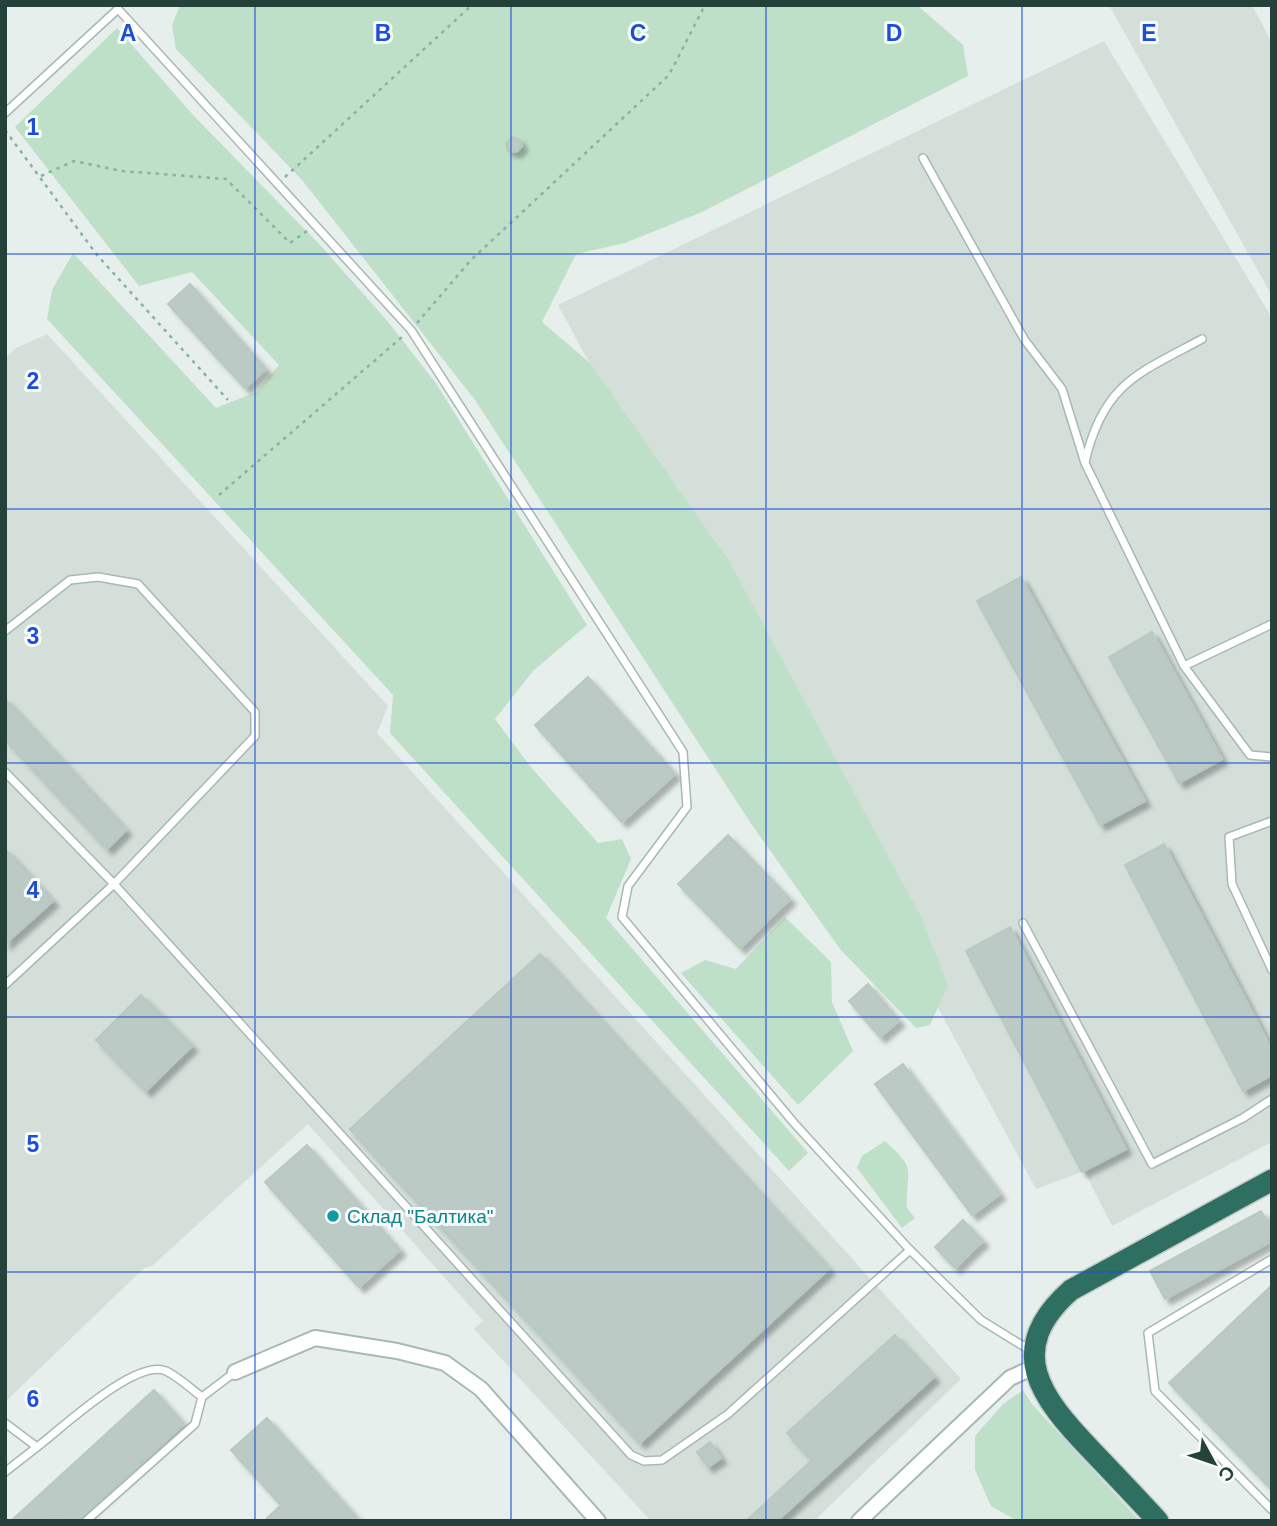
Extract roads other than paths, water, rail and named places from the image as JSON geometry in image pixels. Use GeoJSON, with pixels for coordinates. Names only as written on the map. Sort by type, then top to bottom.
{"type":"FeatureCollection","features":[{"type":"Feature","properties":{"kind":"highway"},"geometry":{"type":"LineString","coordinates":[[1158,1521],[1065,1423],[1040,1386],[1033,1360],[1041,1324],[1053,1306],[1071,1290],[1272,1180]]}},
{"type":"Feature","properties":{"kind":"street"},"geometry":{"type":"LineString","coordinates":[[235,1372],[314,1339],[397,1351],[445,1363],[481,1389],[598,1521]]}},
{"type":"Feature","properties":{"kind":"street"},"geometry":{"type":"LineString","coordinates":[[859,1521],[1010,1378],[1033,1360]]}},
{"type":"Feature","properties":{"kind":"lane"},"geometry":{"type":"LineString","coordinates":[[5,113],[118,9],[411,330],[683,752],[687,807],[628,886],[622,917],[794,1123],[910,1250],[981,1320],[1033,1360]]}},
{"type":"Feature","properties":{"kind":"lane"},"geometry":{"type":"LineString","coordinates":[[923,158],[1024,339],[1062,389],[1085,463],[1184,666],[1250,755],[1272,757]]}},
{"type":"Feature","properties":{"kind":"lane"},"geometry":{"type":"LineString","coordinates":[[1085,463],[1092,430],[1112,395],[1138,373],[1202,339]]}},
{"type":"Feature","properties":{"kind":"lane"},"geometry":{"type":"LineString","coordinates":[[5,631],[70,580],[98,577],[138,584],[255,712],[255,736],[114,884],[5,985]]}},
{"type":"Feature","properties":{"kind":"lane"},"geometry":{"type":"LineString","coordinates":[[1184,666],[1272,624]]}},
{"type":"Feature","properties":{"kind":"lane"},"geometry":{"type":"LineString","coordinates":[[5,772],[114,884],[631,1455],[644,1461],[662,1460],[728,1413],[910,1250]]}},
{"type":"Feature","properties":{"kind":"lane"},"geometry":{"type":"LineString","coordinates":[[1272,821],[1229,837],[1232,884],[1272,970]]}},
{"type":"Feature","properties":{"kind":"lane"},"geometry":{"type":"LineString","coordinates":[[1023,923],[1152,1164],[1243,1118],[1272,1098]]}},
{"type":"Feature","properties":{"kind":"lane"},"geometry":{"type":"LineString","coordinates":[[1272,1259],[1149,1333],[1155,1391],[1272,1510]]}},
{"type":"Feature","properties":{"kind":"lane"},"geometry":{"type":"LineString","coordinates":[[5,1472],[117,1383],[147,1370],[165,1371],[202,1397]]}},
{"type":"Feature","properties":{"kind":"lane"},"geometry":{"type":"LineString","coordinates":[[86,1521],[195,1424],[202,1397],[235,1372]]}},
{"type":"Feature","properties":{"kind":"lane"},"geometry":{"type":"LineString","coordinates":[[5,1423],[37,1447]]}},
{"type":"Feature","properties":{"kind":"place","name":"Склад \"Балтика\""},"geometry":{"type":"Point","coordinates":[333,1216]}}]}
